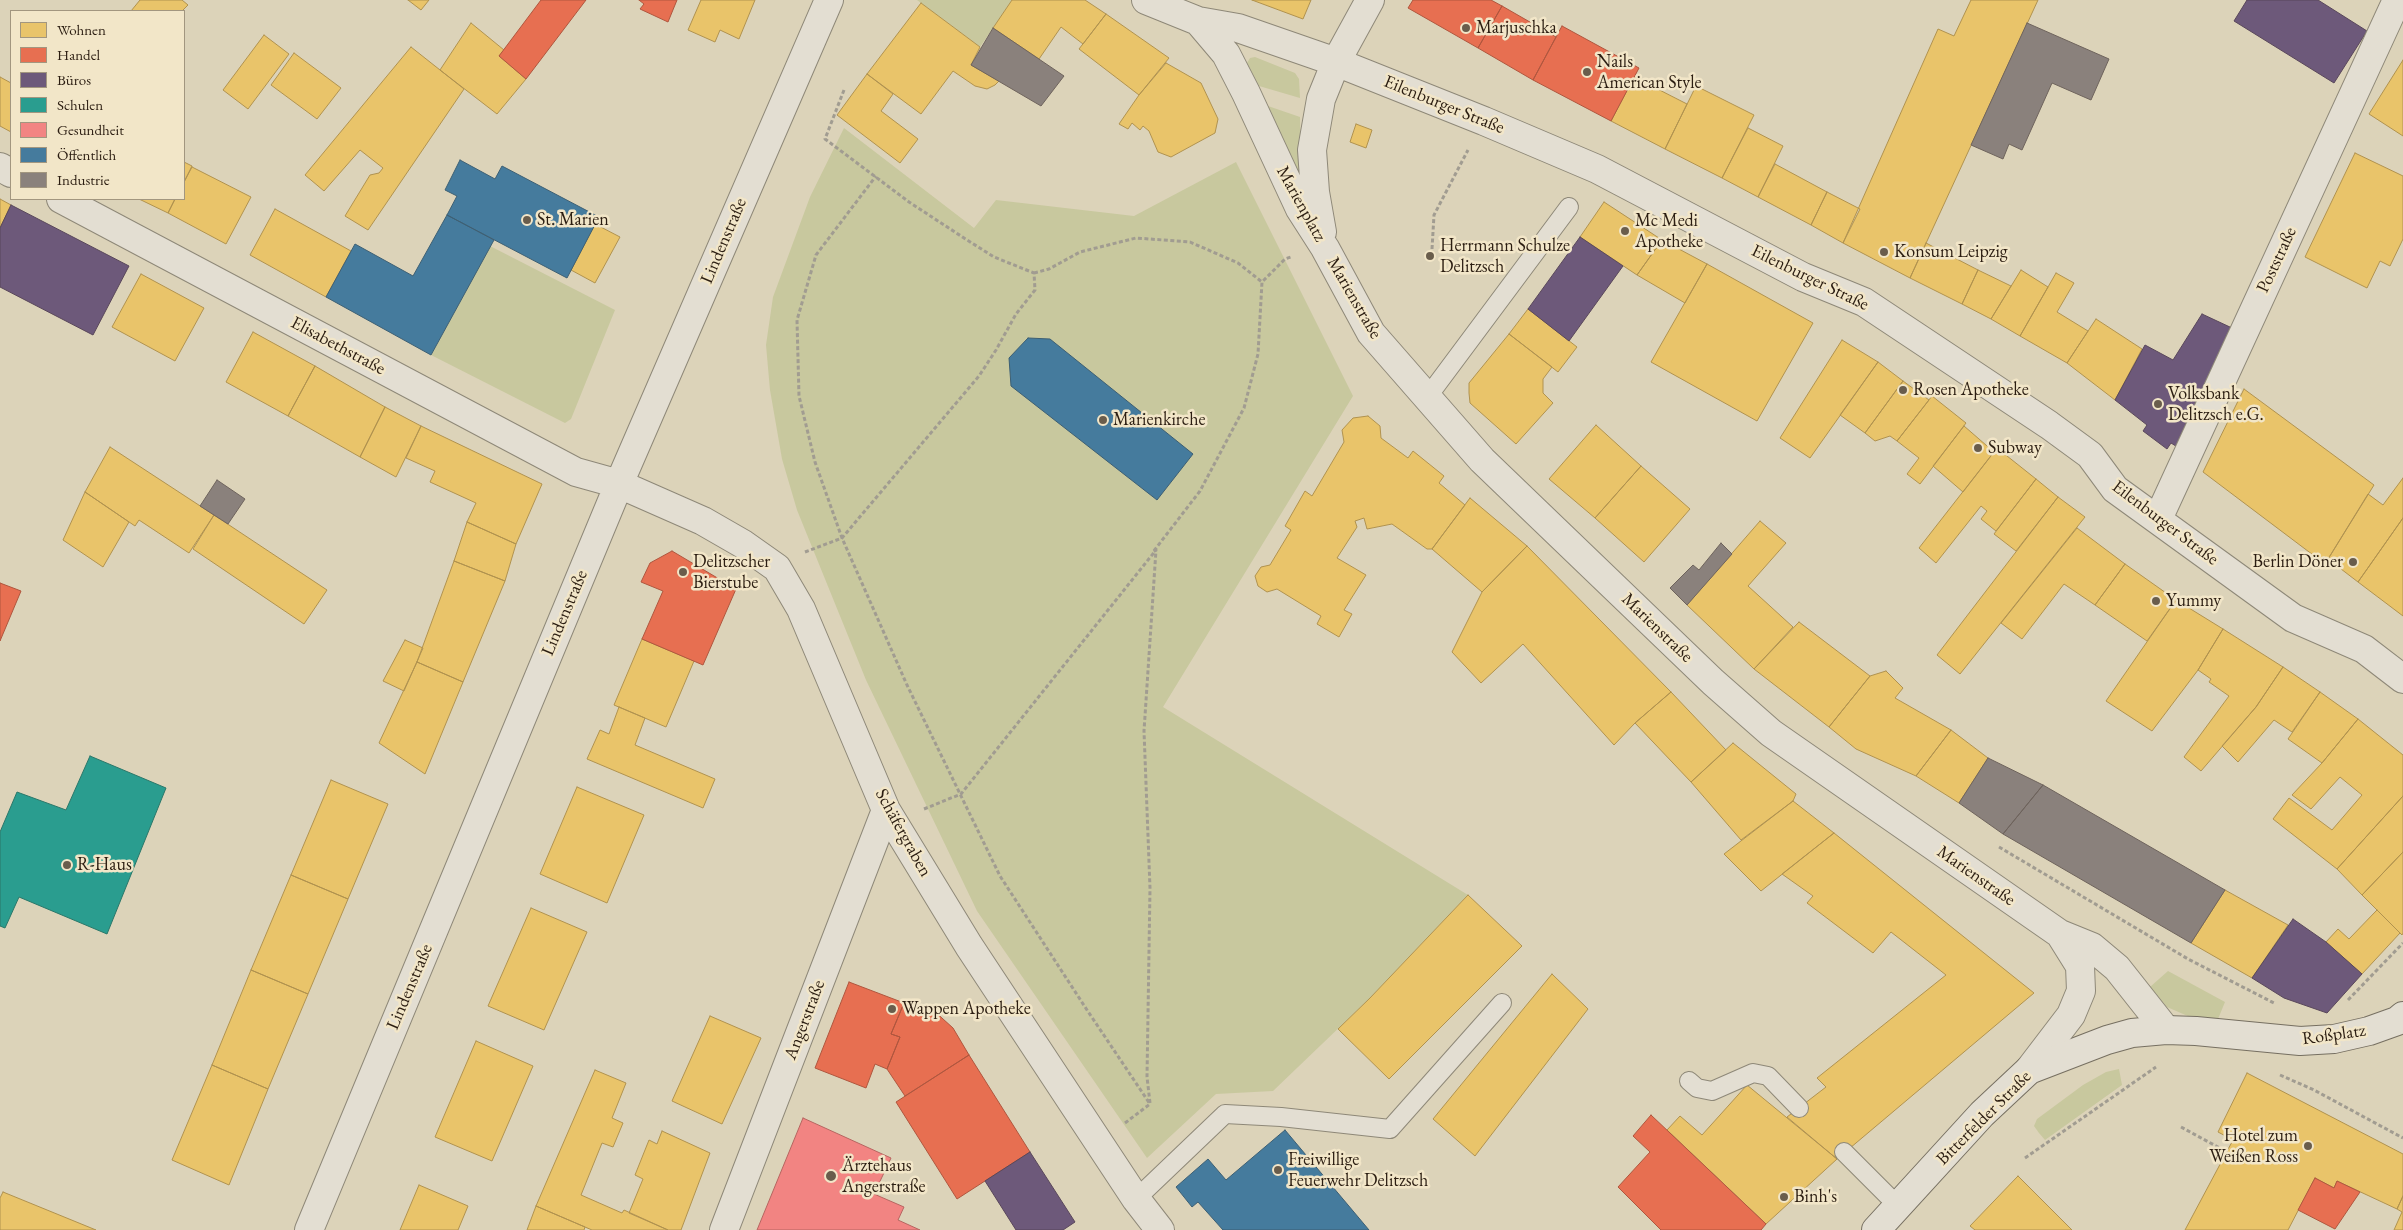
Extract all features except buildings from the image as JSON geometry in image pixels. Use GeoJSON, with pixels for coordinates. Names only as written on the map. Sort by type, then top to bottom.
{"type":"FeatureCollection","features":[{"type":"Feature","properties":{"kind":"street","name":"Lindenstraße"},"geometry":{"type":"LineString","coordinates":[[309,1230],[619,484],[829,0]]}},
{"type":"Feature","properties":{"kind":"street","name":"Eilenburger Straße"},"geometry":{"type":"LineString","coordinates":[[1146,0],[1198,21],[1238,28],[1336,62],[1484,121],[1624,182],[1803,277],[1864,302],[2049,425],[2090,455],[2115,490],[2158,519],[2293,618],[2364,649],[2403,678]]}},
{"type":"Feature","properties":{"kind":"street","name":"Marienplatz"},"geometry":{"type":"LineString","coordinates":[[1325,248],[1314,192],[1312,150],[1322,99],[1336,62],[1370,0]]}},
{"type":"Feature","properties":{"kind":"street","name":"Poststraße"},"geometry":{"type":"LineString","coordinates":[[2158,519],[2397,0]]}},
{"type":"Feature","properties":{"kind":"street","name":"Marienplatz"},"geometry":{"type":"LineString","coordinates":[[1198,21],[1226,54],[1300,210],[1325,248]]}},
{"type":"Feature","properties":{"kind":"street","name":"Elisabethstraße"},"geometry":{"type":"LineString","coordinates":[[63,200],[576,472],[619,484]]}},
{"type":"Feature","properties":{"kind":"street","name":"Marienstraße"},"geometry":{"type":"LineString","coordinates":[[1325,248],[1371,334],[1426,399],[1482,460],[1713,682],[1772,733],[2060,934],[2092,947],[2117,968],[2166,1030]]}},
{"type":"Feature","properties":{"kind":"street","name":"Schäfergraben"},"geometry":{"type":"LineString","coordinates":[[619,484],[704,520],[778,568],[801,609],[886,810],[969,946],[1136,1199],[1160,1230]]}},
{"type":"Feature","properties":{"kind":"street","name":"Angerstraße"},"geometry":{"type":"LineString","coordinates":[[724,1230],[886,810]]}},
{"type":"Feature","properties":{"kind":"street","name":"Marienstraße"},"geometry":{"type":"LineString","coordinates":[[2030,1070],[2071,1015],[2081,991],[2080,966],[2060,934]]}},
{"type":"Feature","properties":{"kind":"street","name":"Roßplatz"},"geometry":{"type":"LineString","coordinates":[[2262,1038],[2300,1041],[2334,1039],[2401,1024]]}},
{"type":"Feature","properties":{"kind":"street","name":"Bitterfelder Straße"},"geometry":{"type":"LineString","coordinates":[[1876,1230],[1982,1114],[2030,1070],[2107,1040],[2132,1033],[2166,1030],[2262,1038]]}},
{"type":"Feature","properties":{"kind":"lane"},"geometry":{"type":"LineString","coordinates":[[1426,399],[1569,207]]}},
{"type":"Feature","properties":{"kind":"lane"},"geometry":{"type":"LineString","coordinates":[[1136,1199],[1225,1114],[1281,1117],[1390,1129],[1502,1003]]}},
{"type":"Feature","properties":{"kind":"lane"},"geometry":{"type":"LineString","coordinates":[[1689,1081],[1697,1088],[1712,1091],[1753,1073],[1768,1076],[1799,1108]]}},
{"type":"Feature","properties":{"kind":"lane"},"geometry":{"type":"LineString","coordinates":[[1844,1152],[1898,1206]]}},
{"type":"Feature","properties":{"kind":"path"},"geometry":{"type":"LineString","coordinates":[[844,90],[825,139],[909,202],[994,257],[1034,273],[1048,269],[1080,252],[1136,238],[1190,242],[1238,264],[1262,282]]}},
{"type":"Feature","properties":{"kind":"path"},"geometry":{"type":"LineString","coordinates":[[1432,250],[1434,215],[1484,121]]}},
{"type":"Feature","properties":{"kind":"path"},"geometry":{"type":"LineString","coordinates":[[876,176],[816,255],[797,320],[799,396],[815,462],[842,538],[907,685],[1000,876],[1086,1010],[1150,1104]]}},
{"type":"Feature","properties":{"kind":"path"},"geometry":{"type":"LineString","coordinates":[[1156,550],[1153,552],[1200,491],[1244,408],[1258,354],[1262,282],[1285,259],[1325,248]]}},
{"type":"Feature","properties":{"kind":"path"},"geometry":{"type":"LineString","coordinates":[[778,568],[811,548],[842,538],[978,376],[996,350],[1016,314],[1035,290],[1034,273]]}},
{"type":"Feature","properties":{"kind":"path"},"geometry":{"type":"LineString","coordinates":[[925,810],[961,794],[1156,550]]}},
{"type":"Feature","properties":{"kind":"path"},"geometry":{"type":"LineString","coordinates":[[1150,1104],[1147,1077],[1150,888],[1144,730],[1156,550]]}},
{"type":"Feature","properties":{"kind":"path"},"geometry":{"type":"LineString","coordinates":[[1992,843],[2188,959],[2282,1005]]}},
{"type":"Feature","properties":{"kind":"path"},"geometry":{"type":"LineString","coordinates":[[2342,1006],[2403,943]]}},
{"type":"Feature","properties":{"kind":"path"},"geometry":{"type":"LineString","coordinates":[[2025,1158],[2159,1064]]}},
{"type":"Feature","properties":{"kind":"path"},"geometry":{"type":"LineString","coordinates":[[2277,1074],[2314,1090],[2403,1138]]}},
{"type":"Feature","properties":{"kind":"path"},"geometry":{"type":"LineString","coordinates":[[1124,1124],[1150,1104]]}},
{"type":"Feature","properties":{"kind":"path"},"geometry":{"type":"LineString","coordinates":[[2181,1127],[2226,1152]]}},
{"type":"Feature","properties":{"kind":"green space"},"geometry":{"type":"Polygon","coordinates":[[[917,0],[1012,0],[980,47],[917,0]]]}},
{"type":"Feature","properties":{"kind":"green space"},"geometry":{"type":"Polygon","coordinates":[[[1255,57],[1295,73],[1299,79],[1300,98],[1259,86],[1247,63],[1250,58],[1255,57]]]}},
{"type":"Feature","properties":{"kind":"green space"},"geometry":{"type":"Polygon","coordinates":[[[1268,106],[1300,117],[1301,178],[1298,176],[1268,106]]]}},
{"type":"Feature","properties":{"kind":"green space"},"geometry":{"type":"Polygon","coordinates":[[[844,128],[974,228],[996,200],[1134,216],[1236,162],[1353,396],[1163,707],[1468,895],[1370,998],[1273,1091],[1216,1094],[1147,1158],[977,911],[866,680],[797,510],[782,459],[770,390],[766,345],[773,297],[810,197],[844,128]]]}},
{"type":"Feature","properties":{"kind":"green space"},"geometry":{"type":"Polygon","coordinates":[[[490,246],[615,310],[571,419],[565,423],[431,355],[490,246]]]}},
{"type":"Feature","properties":{"kind":"green space"},"geometry":{"type":"Polygon","coordinates":[[[2168,971],[2225,1002],[2218,1019],[2190,1017],[2167,1007],[2150,987],[2168,971]]]}},
{"type":"Feature","properties":{"kind":"green space"},"geometry":{"type":"Polygon","coordinates":[[[2119,1069],[2122,1085],[2045,1140],[2034,1126],[2037,1119],[2083,1085],[2106,1072],[2119,1069]]]}},
{"type":"Feature","properties":{"kind":"place","name":"Marjuschka"},"geometry":{"type":"Point","coordinates":[1466,28]}},
{"type":"Feature","properties":{"kind":"place","name":"Nails American Style"},"geometry":{"type":"Point","coordinates":[1587,72]}},
{"type":"Feature","properties":{"kind":"place","name":"St. Marien"},"geometry":{"type":"Point","coordinates":[527,220]}},
{"type":"Feature","properties":{"kind":"place","name":"Mc Medi Apotheke"},"geometry":{"type":"Point","coordinates":[1625,231]}},
{"type":"Feature","properties":{"kind":"place","name":"Konsum Leipzig"},"geometry":{"type":"Point","coordinates":[1884,252]}},
{"type":"Feature","properties":{"kind":"place","name":"Herrmann Schulze Delitzsch"},"geometry":{"type":"Point","coordinates":[1430,256]}},
{"type":"Feature","properties":{"kind":"place","name":"Rosen Apotheke"},"geometry":{"type":"Point","coordinates":[1903,390]}},
{"type":"Feature","properties":{"kind":"place","name":"Volksbank Delitzsch e.G."},"geometry":{"type":"Point","coordinates":[2158,404]}},
{"type":"Feature","properties":{"kind":"place","name":"Marienkirche"},"geometry":{"type":"Point","coordinates":[1103,420]}},
{"type":"Feature","properties":{"kind":"place","name":"Subway"},"geometry":{"type":"Point","coordinates":[1978,448]}},
{"type":"Feature","properties":{"kind":"place","name":"Berlin Döner"},"geometry":{"type":"Point","coordinates":[2353,562]}},
{"type":"Feature","properties":{"kind":"place","name":"Delitzscher Bierstube"},"geometry":{"type":"Point","coordinates":[683,572]}},
{"type":"Feature","properties":{"kind":"place","name":"Yummy"},"geometry":{"type":"Point","coordinates":[2156,601]}},
{"type":"Feature","properties":{"kind":"place","name":"R-Haus"},"geometry":{"type":"Point","coordinates":[67,865]}},
{"type":"Feature","properties":{"kind":"place","name":"Wappen Apotheke"},"geometry":{"type":"Point","coordinates":[892,1009]}},
{"type":"Feature","properties":{"kind":"place","name":"Hotel zum Weißen Ross"},"geometry":{"type":"Point","coordinates":[2308,1146]}},
{"type":"Feature","properties":{"kind":"place","name":"Freiwillige Feuerwehr Delitzsch"},"geometry":{"type":"Point","coordinates":[1278,1170]}},
{"type":"Feature","properties":{"kind":"place","name":"Ärztehaus Angerstraße"},"geometry":{"type":"Point","coordinates":[831,1176]}},
{"type":"Feature","properties":{"kind":"place","name":"Binh's"},"geometry":{"type":"Point","coordinates":[1784,1197]}}]}
